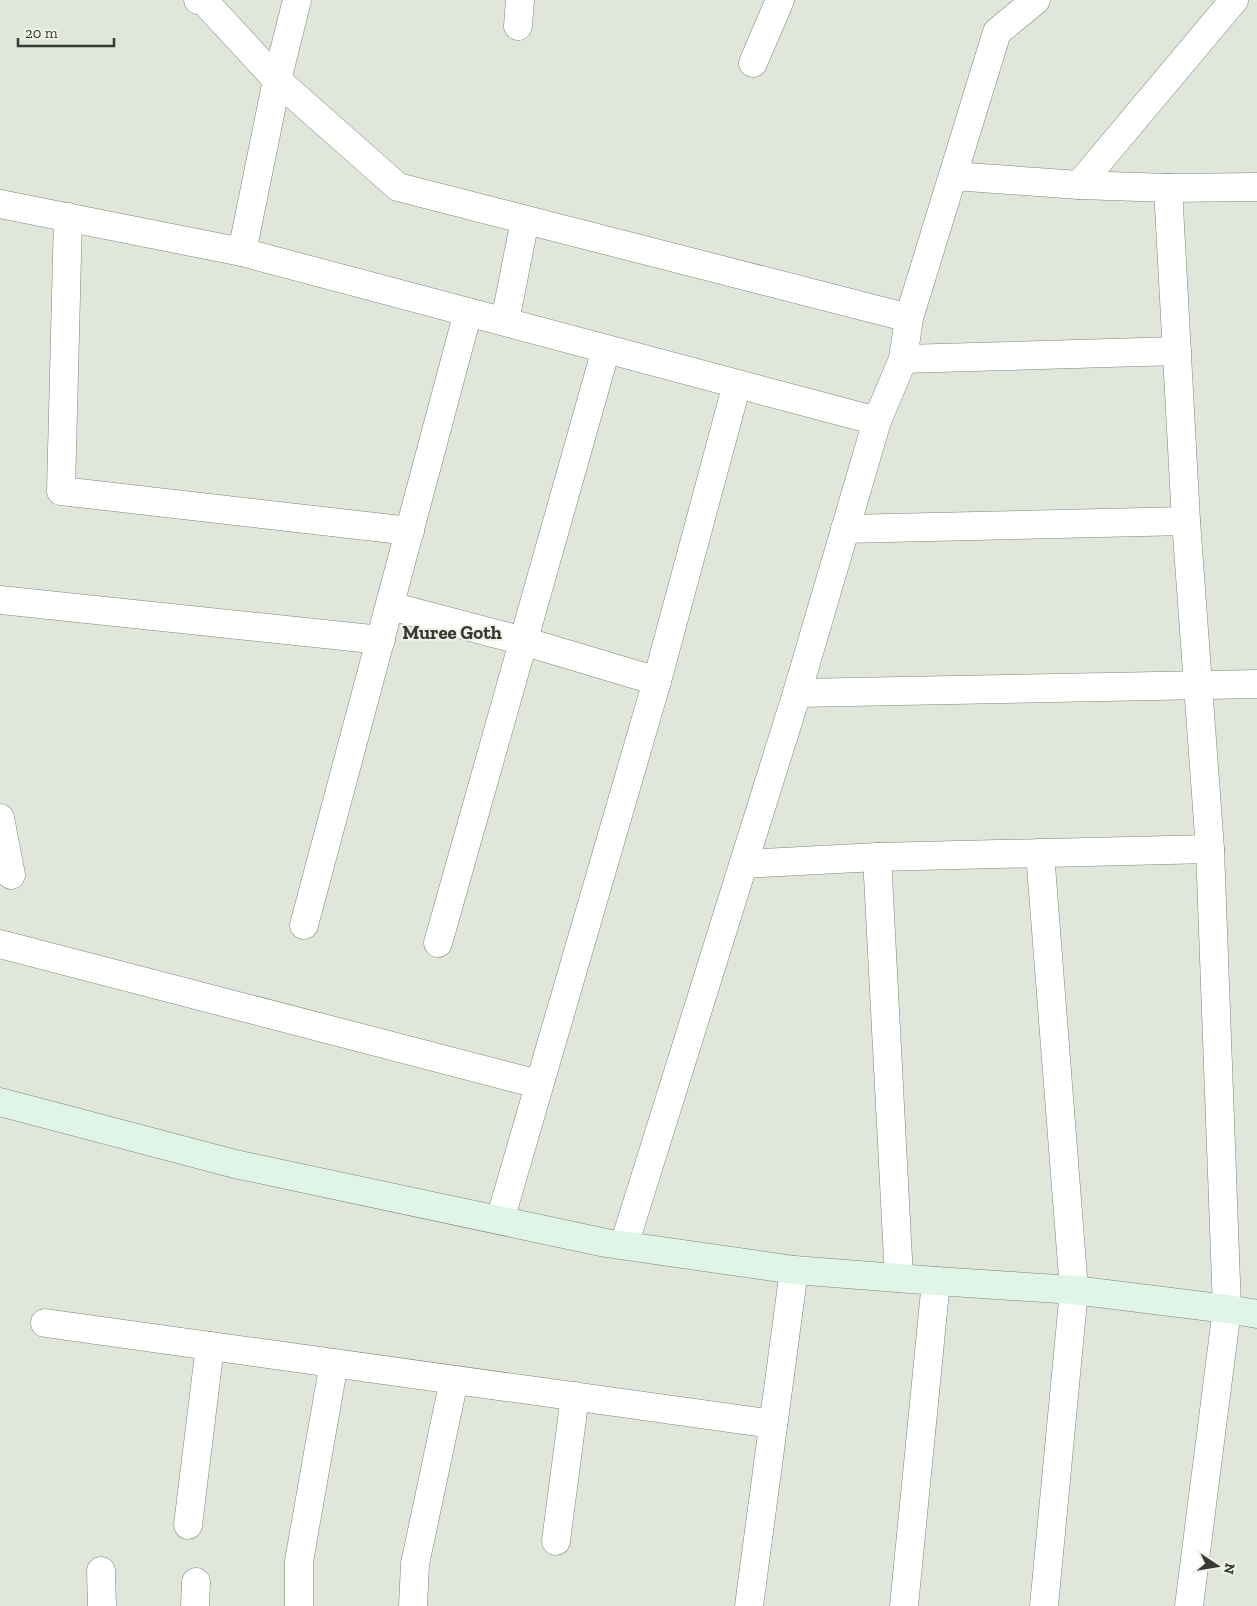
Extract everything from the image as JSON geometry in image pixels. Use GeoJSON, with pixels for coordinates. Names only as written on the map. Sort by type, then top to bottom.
{"type":"FeatureCollection","features":[{"type":"Feature","properties":{"kind":"street"},"geometry":{"type":"LineString","coordinates":[[198,0],[205,2],[277,80],[398,187],[909,318]]}},
{"type":"Feature","properties":{"kind":"street"},"geometry":{"type":"LineString","coordinates":[[242,252],[277,80],[298,0]]}},
{"type":"Feature","properties":{"kind":"street"},"geometry":{"type":"LineString","coordinates":[[753,63],[780,0]]}},
{"type":"Feature","properties":{"kind":"street"},"geometry":{"type":"LineString","coordinates":[[624,1245],[797,693],[877,421],[903,359],[909,318],[997,32],[1036,0]]}},
{"type":"Feature","properties":{"kind":"street"},"geometry":{"type":"LineString","coordinates":[[1079,185],[1234,0]]}},
{"type":"Feature","properties":{"kind":"street"},"geometry":{"type":"LineString","coordinates":[[953,176],[1079,185],[1168,188],[1257,187]]}},
{"type":"Feature","properties":{"kind":"street"},"geometry":{"type":"LineString","coordinates":[[1168,188],[1186,521],[1210,849],[1227,1309],[1189,1606]]}},
{"type":"Feature","properties":{"kind":"street"},"geometry":{"type":"LineString","coordinates":[[0,204],[242,252],[877,421]]}},
{"type":"Feature","properties":{"kind":"street"},"geometry":{"type":"LineString","coordinates":[[68,218],[61,491],[410,531]]}},
{"type":"Feature","properties":{"kind":"street"},"geometry":{"type":"LineString","coordinates":[[504,321],[525,220]]}},
{"type":"Feature","properties":{"kind":"street"},"geometry":{"type":"LineString","coordinates":[[304,925],[468,312]]}},
{"type":"Feature","properties":{"kind":"street"},"geometry":{"type":"LineString","coordinates":[[438,943],[606,349]]}},
{"type":"Feature","properties":{"kind":"street"},"geometry":{"type":"LineString","coordinates":[[903,359],[1177,351]]}},
{"type":"Feature","properties":{"kind":"street"},"geometry":{"type":"LineString","coordinates":[[500,1220],[538,1084],[657,681],[737,384]]}},
{"type":"Feature","properties":{"kind":"street"},"geometry":{"type":"LineString","coordinates":[[845,529],[1186,521]]}},
{"type":"Feature","properties":{"kind":"street"},"geometry":{"type":"LineString","coordinates":[[0,600],[381,640]]}},
{"type":"Feature","properties":{"kind":"street"},"geometry":{"type":"LineString","coordinates":[[390,606],[523,640],[657,681]]}},
{"type":"Feature","properties":{"kind":"street"},"geometry":{"type":"LineString","coordinates":[[797,693],[1257,684]]}},
{"type":"Feature","properties":{"kind":"street"},"geometry":{"type":"LineString","coordinates":[[0,818],[11,875]]}},
{"type":"Feature","properties":{"kind":"street"},"geometry":{"type":"LineString","coordinates":[[744,864],[878,857],[1210,849]]}},
{"type":"Feature","properties":{"kind":"street"},"geometry":{"type":"LineString","coordinates":[[1040,853],[1074,1290],[1044,1606]]}},
{"type":"Feature","properties":{"kind":"street"},"geometry":{"type":"LineString","coordinates":[[878,857],[899,1278]]}},
{"type":"Feature","properties":{"kind":"street"},"geometry":{"type":"LineString","coordinates":[[0,944],[538,1084]]}},
{"type":"Feature","properties":{"kind":"street"},"geometry":{"type":"LineString","coordinates":[[0,1102],[235,1164],[624,1245],[794,1270],[1074,1290],[1257,1314]]}},
{"type":"Feature","properties":{"kind":"street"},"geometry":{"type":"LineString","coordinates":[[750,1606],[794,1270]]}},
{"type":"Feature","properties":{"kind":"street"},"geometry":{"type":"LineString","coordinates":[[904,1606],[936,1281]]}},
{"type":"Feature","properties":{"kind":"street"},"geometry":{"type":"LineString","coordinates":[[45,1323],[773,1424]]}},
{"type":"Feature","properties":{"kind":"street"},"geometry":{"type":"LineString","coordinates":[[188,1525],[210,1346]]}},
{"type":"Feature","properties":{"kind":"street"},"geometry":{"type":"LineString","coordinates":[[299,1606],[299,1561],[334,1363]]}},
{"type":"Feature","properties":{"kind":"street"},"geometry":{"type":"LineString","coordinates":[[413,1606],[415,1564],[454,1380]]}},
{"type":"Feature","properties":{"kind":"street"},"geometry":{"type":"LineString","coordinates":[[556,1541],[575,1396]]}},
{"type":"Feature","properties":{"kind":"street"},"geometry":{"type":"LineString","coordinates":[[101,1571],[102,1606]]}},
{"type":"Feature","properties":{"kind":"district","name":"Muree Goth"},"geometry":{"type":"Point","coordinates":[452,632]}}]}
